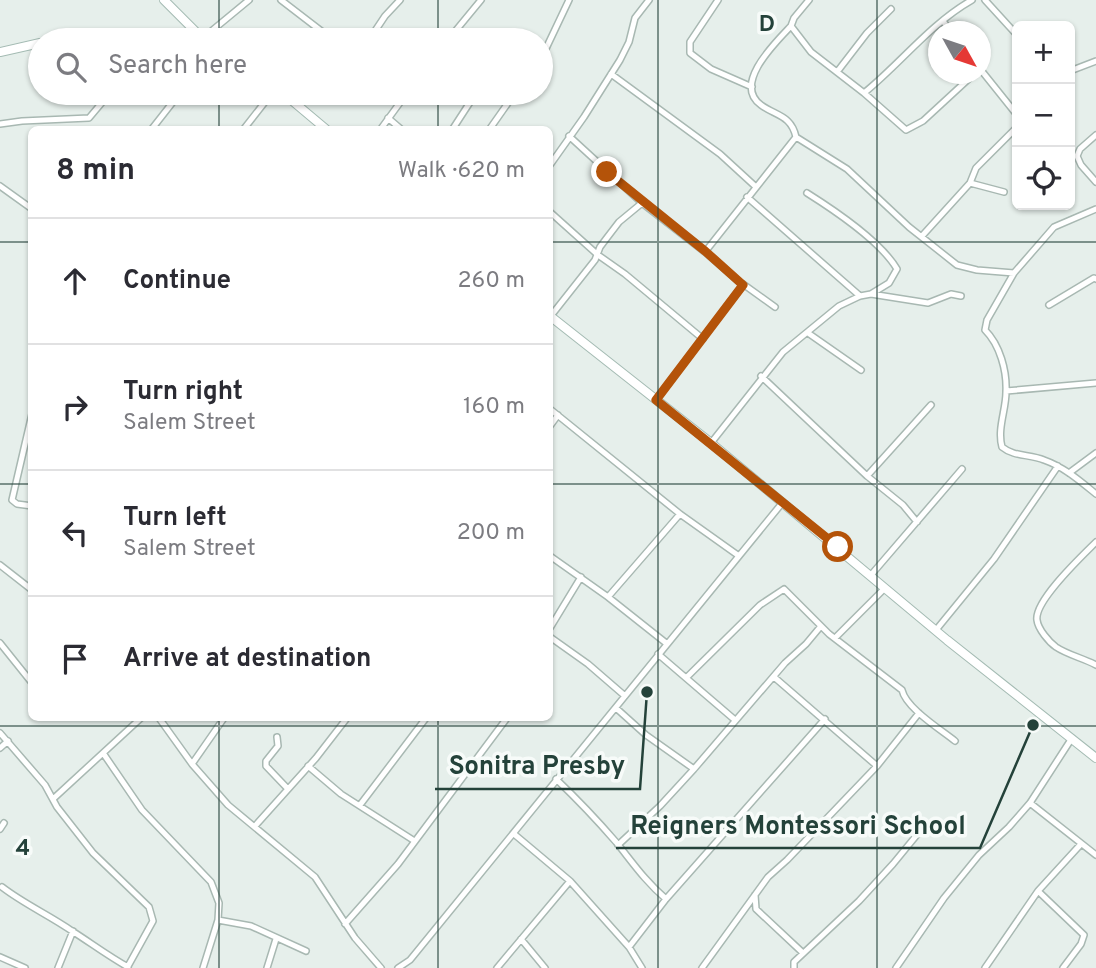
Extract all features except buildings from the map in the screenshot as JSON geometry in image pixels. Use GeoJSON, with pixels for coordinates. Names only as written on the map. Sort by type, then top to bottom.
{"type":"FeatureCollection","features":[{"type":"Feature","properties":{"kind":"street"},"geometry":{"type":"LineString","coordinates":[[164,0],[192,28]]}},
{"type":"Feature","properties":{"kind":"street"},"geometry":{"type":"LineString","coordinates":[[216,28],[249,0]]}},
{"type":"Feature","properties":{"kind":"street"},"geometry":{"type":"LineString","coordinates":[[281,0],[317,28]]}},
{"type":"Feature","properties":{"kind":"street"},"geometry":{"type":"LineString","coordinates":[[387,0],[394,6]]}},
{"type":"Feature","properties":{"kind":"street"},"geometry":{"type":"LineString","coordinates":[[378,28],[400,0]]}},
{"type":"Feature","properties":{"kind":"street"},"geometry":{"type":"LineString","coordinates":[[459,28],[481,0]]}},
{"type":"Feature","properties":{"kind":"street"},"geometry":{"type":"LineString","coordinates":[[553,34],[569,0]]}},
{"type":"Feature","properties":{"kind":"street"},"geometry":{"type":"LineString","coordinates":[[718,0],[690,42],[690,53],[711,69],[752,87]]}},
{"type":"Feature","properties":{"kind":"street"},"geometry":{"type":"LineString","coordinates":[[809,0],[754,70],[752,87],[755,98],[761,105],[784,116],[796,136],[847,169],[957,265],[977,270],[1014,273]]}},
{"type":"Feature","properties":{"kind":"street"},"geometry":{"type":"LineString","coordinates":[[943,21],[972,0]]}},
{"type":"Feature","properties":{"kind":"street"},"geometry":{"type":"LineString","coordinates":[[985,0],[1012,30]]}},
{"type":"Feature","properties":{"kind":"street"},"geometry":{"type":"LineString","coordinates":[[553,160],[611,74],[629,42],[635,18],[644,2]]}},
{"type":"Feature","properties":{"kind":"street"},"geometry":{"type":"LineString","coordinates":[[837,72],[867,33],[891,9]]}},
{"type":"Feature","properties":{"kind":"street"},"geometry":{"type":"LineString","coordinates":[[791,26],[811,52],[906,130],[923,121],[963,84]]}},
{"type":"Feature","properties":{"kind":"street"},"geometry":{"type":"LineString","coordinates":[[864,93],[928,34]]}},
{"type":"Feature","properties":{"kind":"street"},"geometry":{"type":"LineString","coordinates":[[0,52],[28,46]]}},
{"type":"Feature","properties":{"kind":"street"},"geometry":{"type":"LineString","coordinates":[[1075,69],[1096,61]]}},
{"type":"Feature","properties":{"kind":"street"},"geometry":{"type":"LineString","coordinates":[[611,74],[720,154],[756,187]]}},
{"type":"Feature","properties":{"kind":"street"},"geometry":{"type":"LineString","coordinates":[[991,82],[1012,108]]}},
{"type":"Feature","properties":{"kind":"street"},"geometry":{"type":"LineString","coordinates":[[0,124],[89,118],[100,105]]}},
{"type":"Feature","properties":{"kind":"street"},"geometry":{"type":"LineString","coordinates":[[154,126],[171,105]]}},
{"type":"Feature","properties":{"kind":"street"},"geometry":{"type":"LineString","coordinates":[[246,126],[263,105]]}},
{"type":"Feature","properties":{"kind":"street"},"geometry":{"type":"LineString","coordinates":[[297,105],[322,126]]}},
{"type":"Feature","properties":{"kind":"street"},"geometry":{"type":"LineString","coordinates":[[383,126],[397,105]]}},
{"type":"Feature","properties":{"kind":"street"},"geometry":{"type":"LineString","coordinates":[[455,126],[468,105]]}},
{"type":"Feature","properties":{"kind":"street"},"geometry":{"type":"LineString","coordinates":[[492,126],[506,105]]}},
{"type":"Feature","properties":{"kind":"street"},"geometry":{"type":"LineString","coordinates":[[388,118],[397,126]]}},
{"type":"Feature","properties":{"kind":"street"},"geometry":{"type":"LineString","coordinates":[[922,236],[970,183],[976,168],[1012,132]]}},
{"type":"Feature","properties":{"kind":"street"},"geometry":{"type":"LineString","coordinates":[[1096,135],[1080,149],[1077,156],[1081,166],[1096,182]]}},
{"type":"Feature","properties":{"kind":"street"},"geometry":{"type":"LineString","coordinates":[[569,136],[642,203],[775,307]]}},
{"type":"Feature","properties":{"kind":"street"},"geometry":{"type":"LineString","coordinates":[[705,251],[796,136]]}},
{"type":"Feature","properties":{"kind":"street"},"geometry":{"type":"LineString","coordinates":[[970,183],[1004,192]]}},
{"type":"Feature","properties":{"kind":"street"},"geometry":{"type":"LineString","coordinates":[[0,186],[28,206]]}},
{"type":"Feature","properties":{"kind":"street"},"geometry":{"type":"LineString","coordinates":[[807,193],[843,217],[895,265],[895,276],[871,294]]}},
{"type":"Feature","properties":{"kind":"street"},"geometry":{"type":"LineString","coordinates":[[747,197],[860,296]]}},
{"type":"Feature","properties":{"kind":"street"},"geometry":{"type":"LineString","coordinates":[[553,312],[587,272],[600,247],[619,222],[642,203]]}},
{"type":"Feature","properties":{"kind":"street"},"geometry":{"type":"LineString","coordinates":[[1096,209],[1054,227],[1014,273],[985,330],[994,339],[1000,356],[1006,391],[1001,421],[1002,447],[1011,453],[1044,459],[1069,473],[1096,494]]}},
{"type":"Feature","properties":{"kind":"street"},"geometry":{"type":"LineString","coordinates":[[553,215],[598,255],[704,339]]}},
{"type":"Feature","properties":{"kind":"street"},"geometry":{"type":"LineString","coordinates":[[1049,304],[1096,279]]}},
{"type":"Feature","properties":{"kind":"street"},"geometry":{"type":"LineString","coordinates":[[656,400],[742,289],[740,282]]}},
{"type":"Feature","properties":{"kind":"street"},"geometry":{"type":"LineString","coordinates":[[711,443],[761,376],[783,352],[808,333],[822,318],[860,296],[871,294],[928,303],[951,295],[961,296]]}},
{"type":"Feature","properties":{"kind":"street"},"geometry":{"type":"LineString","coordinates":[[553,318],[711,443],[936,630],[1096,758]]}},
{"type":"Feature","properties":{"kind":"street"},"geometry":{"type":"LineString","coordinates":[[808,333],[861,370]]}},
{"type":"Feature","properties":{"kind":"street"},"geometry":{"type":"LineString","coordinates":[[761,376],[867,476],[892,495],[917,522]]}},
{"type":"Feature","properties":{"kind":"street"},"geometry":{"type":"LineString","coordinates":[[1006,391],[1096,383]]}},
{"type":"Feature","properties":{"kind":"street"},"geometry":{"type":"LineString","coordinates":[[867,476],[931,405]]}},
{"type":"Feature","properties":{"kind":"street"},"geometry":{"type":"LineString","coordinates":[[553,411],[681,514],[739,556]]}},
{"type":"Feature","properties":{"kind":"street"},"geometry":{"type":"LineString","coordinates":[[553,422],[558,415]]}},
{"type":"Feature","properties":{"kind":"street"},"geometry":{"type":"LineString","coordinates":[[28,431],[12,500],[17,504],[28,505]]}},
{"type":"Feature","properties":{"kind":"street"},"geometry":{"type":"LineString","coordinates":[[1069,473],[1096,453]]}},
{"type":"Feature","properties":{"kind":"street"},"geometry":{"type":"LineString","coordinates":[[936,630],[994,559],[1058,466]]}},
{"type":"Feature","properties":{"kind":"street"},"geometry":{"type":"LineString","coordinates":[[871,575],[962,469]]}},
{"type":"Feature","properties":{"kind":"street"},"geometry":{"type":"LineString","coordinates":[[398,968],[410,960],[616,708],[666,642],[783,502]]}},
{"type":"Feature","properties":{"kind":"street"},"geometry":{"type":"LineString","coordinates":[[608,597],[681,514]]}},
{"type":"Feature","properties":{"kind":"street"},"geometry":{"type":"LineString","coordinates":[[1095,663],[1056,647],[1043,633],[1037,621],[1038,612],[1054,586],[1096,542]]}},
{"type":"Feature","properties":{"kind":"street"},"geometry":{"type":"LineString","coordinates":[[553,558],[666,642]]}},
{"type":"Feature","properties":{"kind":"street"},"geometry":{"type":"LineString","coordinates":[[0,565],[28,587]]}},
{"type":"Feature","properties":{"kind":"street"},"geometry":{"type":"LineString","coordinates":[[553,623],[581,577]]}},
{"type":"Feature","properties":{"kind":"street"},"geometry":{"type":"LineString","coordinates":[[835,638],[886,588]]}},
{"type":"Feature","properties":{"kind":"street"},"geometry":{"type":"LineString","coordinates":[[687,678],[737,625],[779,590],[784,589],[821,626],[902,690],[903,695],[919,713],[955,741]]}},
{"type":"Feature","properties":{"kind":"street"},"geometry":{"type":"LineString","coordinates":[[618,845],[660,806],[821,626]]}},
{"type":"Feature","properties":{"kind":"street"},"geometry":{"type":"LineString","coordinates":[[553,639],[588,664],[625,696]]}},
{"type":"Feature","properties":{"kind":"street"},"geometry":{"type":"LineString","coordinates":[[0,643],[28,678]]}},
{"type":"Feature","properties":{"kind":"street"},"geometry":{"type":"LineString","coordinates":[[658,654],[735,720]]}},
{"type":"Feature","properties":{"kind":"street"},"geometry":{"type":"LineString","coordinates":[[774,677],[877,766]]}},
{"type":"Feature","properties":{"kind":"street"},"geometry":{"type":"LineString","coordinates":[[616,708],[694,769]]}},
{"type":"Feature","properties":{"kind":"street"},"geometry":{"type":"LineString","coordinates":[[702,968],[768,877],[877,766],[919,713]]}},
{"type":"Feature","properties":{"kind":"street"},"geometry":{"type":"LineString","coordinates":[[629,947],[666,899],[825,719]]}},
{"type":"Feature","properties":{"kind":"street"},"geometry":{"type":"LineString","coordinates":[[53,799],[138,721]]}},
{"type":"Feature","properties":{"kind":"street"},"geometry":{"type":"LineString","coordinates":[[161,721],[192,764],[228,805],[314,877],[363,948],[382,968]]}},
{"type":"Feature","properties":{"kind":"street"},"geometry":{"type":"LineString","coordinates":[[192,764],[222,721]]}},
{"type":"Feature","properties":{"kind":"street"},"geometry":{"type":"LineString","coordinates":[[255,826],[345,721]]}},
{"type":"Feature","properties":{"kind":"street"},"geometry":{"type":"LineString","coordinates":[[360,805],[424,721]]}},
{"type":"Feature","properties":{"kind":"street"},"geometry":{"type":"LineString","coordinates":[[345,923],[398,864],[413,840],[505,721]]}},
{"type":"Feature","properties":{"kind":"street"},"geometry":{"type":"LineString","coordinates":[[0,733],[45,785],[93,853],[149,907],[152,914],[150,928],[127,968],[73,931],[24,904],[2,887]]}},
{"type":"Feature","properties":{"kind":"street"},"geometry":{"type":"LineString","coordinates":[[278,737],[278,746],[266,766],[287,788]]}},
{"type":"Feature","properties":{"kind":"street"},"geometry":{"type":"LineString","coordinates":[[896,968],[944,898],[979,856],[1030,803],[1072,738]]}},
{"type":"Feature","properties":{"kind":"street"},"geometry":{"type":"LineString","coordinates":[[0,748],[8,741]]}},
{"type":"Feature","properties":{"kind":"street"},"geometry":{"type":"LineString","coordinates":[[103,753],[142,810],[211,882],[219,903],[218,920],[203,968]]}},
{"type":"Feature","properties":{"kind":"street"},"geometry":{"type":"LineString","coordinates":[[308,766],[341,794],[413,840]]}},
{"type":"Feature","properties":{"kind":"street"},"geometry":{"type":"LineString","coordinates":[[556,779],[618,845],[637,872],[666,899]]}},
{"type":"Feature","properties":{"kind":"street"},"geometry":{"type":"LineString","coordinates":[[1030,803],[1096,855]]}},
{"type":"Feature","properties":{"kind":"street"},"geometry":{"type":"LineString","coordinates":[[0,830],[5,823]]}},
{"type":"Feature","properties":{"kind":"street"},"geometry":{"type":"LineString","coordinates":[[794,968],[794,962],[859,901],[925,825]]}},
{"type":"Feature","properties":{"kind":"street"},"geometry":{"type":"LineString","coordinates":[[514,834],[570,881],[629,947],[642,968]]}},
{"type":"Feature","properties":{"kind":"street"},"geometry":{"type":"LineString","coordinates":[[985,968],[1038,891],[1081,844]]}},
{"type":"Feature","properties":{"kind":"street"},"geometry":{"type":"LineString","coordinates":[[497,968],[570,881]]}},
{"type":"Feature","properties":{"kind":"street"},"geometry":{"type":"LineString","coordinates":[[1038,891],[1084,934],[1081,944],[1063,968]]}},
{"type":"Feature","properties":{"kind":"street"},"geometry":{"type":"LineString","coordinates":[[755,895],[756,909],[803,953]]}},
{"type":"Feature","properties":{"kind":"street"},"geometry":{"type":"LineString","coordinates":[[743,911],[756,909]]}},
{"type":"Feature","properties":{"kind":"street"},"geometry":{"type":"LineString","coordinates":[[218,920],[251,926],[306,951]]}},
{"type":"Feature","properties":{"kind":"street"},"geometry":{"type":"LineString","coordinates":[[58,968],[73,931]]}},
{"type":"Feature","properties":{"kind":"street"},"geometry":{"type":"LineString","coordinates":[[267,968],[276,939]]}},
{"type":"Feature","properties":{"kind":"street"},"geometry":{"type":"LineString","coordinates":[[521,939],[545,968]]}},
{"type":"Feature","properties":{"kind":"street"},"geometry":{"type":"LineString","coordinates":[[0,957],[25,968]]}},
{"type":"Feature","properties":{"kind":"place","name":"Sonitra Presby"},"geometry":{"type":"Point","coordinates":[647,692]}},
{"type":"Feature","properties":{"kind":"place","name":"Reigners Montessori School"},"geometry":{"type":"Point","coordinates":[1033,725]}},
{"type":"Feature","properties":{"kind":"route"},"geometry":{"type":"LineString","coordinates":[[607,172],[743,285],[656,400],[838,547]]}}]}
